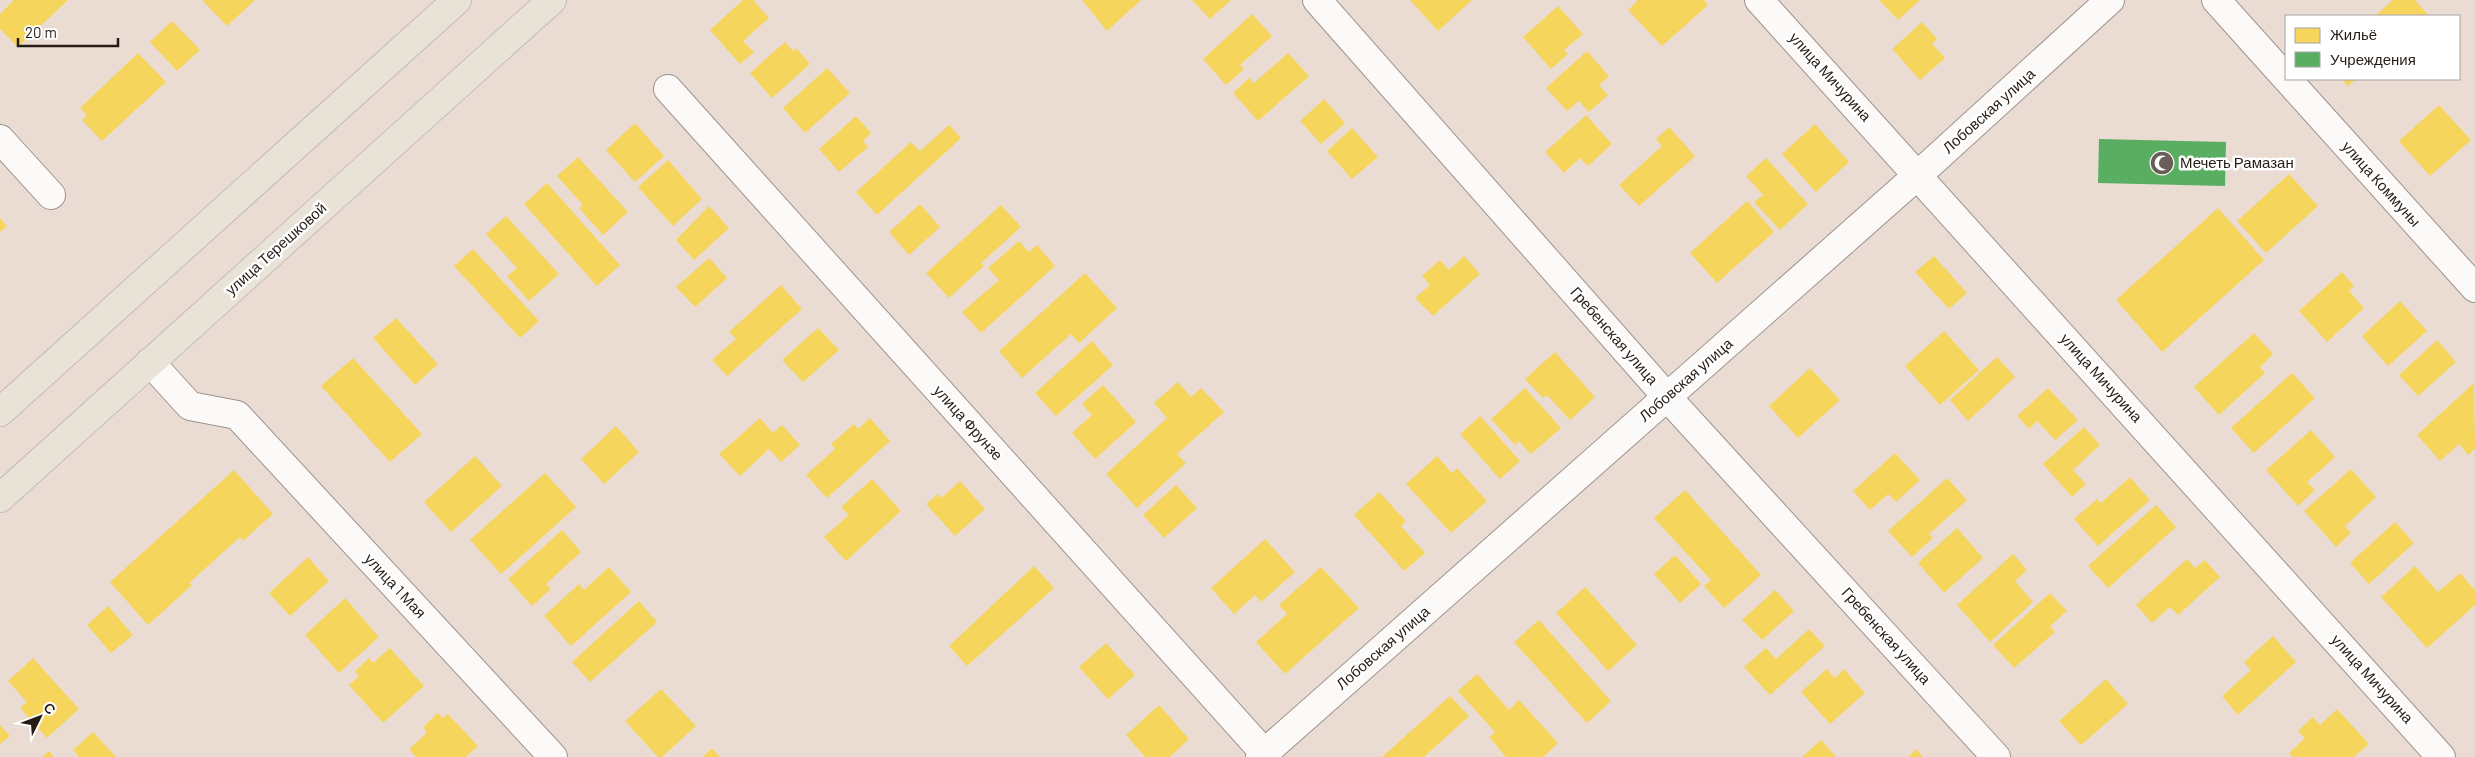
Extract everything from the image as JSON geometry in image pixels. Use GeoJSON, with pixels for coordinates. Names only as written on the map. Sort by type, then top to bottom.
{"type":"FeatureCollection","features":[{"type":"Feature","properties":{"kind":"main road"},"geometry":{"type":"LineString","coordinates":[[0,412],[457,0]]}},
{"type":"Feature","properties":{"kind":"main road","name":"улица Терешковой"},"geometry":{"type":"LineString","coordinates":[[0,498],[552,0]]}},
{"type":"Feature","properties":{"kind":"street","name":"Гребенская улица"},"geometry":{"type":"LineString","coordinates":[[1317,0],[1667,397],[1996,757]]}},
{"type":"Feature","properties":{"kind":"street","name":"улица Мичурина"},"geometry":{"type":"LineString","coordinates":[[1759,0],[2441,757]]}},
{"type":"Feature","properties":{"kind":"street","name":"Лобовская улица"},"geometry":{"type":"LineString","coordinates":[[1264,756],[1918,175],[2110,0]]}},
{"type":"Feature","properties":{"kind":"street","name":"улица Коммуны"},"geometry":{"type":"LineString","coordinates":[[2216,0],[2285,77]]}},
{"type":"Feature","properties":{"kind":"street","name":"улица Коммуны"},"geometry":{"type":"LineString","coordinates":[[2288,80],[2475,288]]}},
{"type":"Feature","properties":{"kind":"street","name":"улица Фрунзе"},"geometry":{"type":"LineString","coordinates":[[668,89],[1264,756]]}},
{"type":"Feature","properties":{"kind":"street"},"geometry":{"type":"LineString","coordinates":[[0,139],[51,195]]}},
{"type":"Feature","properties":{"kind":"street","name":"улица 1 Мая"},"geometry":{"type":"LineString","coordinates":[[150,362],[190,406],[237,415],[553,757]]}},
{"type":"Feature","properties":{"kind":"building: Жильё"},"geometry":{"type":"Polygon","coordinates":[[[14,0],[68,0],[18,47],[0,29],[0,14],[14,0]]]}},
{"type":"Feature","properties":{"kind":"building: Жильё"},"geometry":{"type":"Polygon","coordinates":[[[202,0],[255,0],[227,26],[202,0]]]}},
{"type":"Feature","properties":{"kind":"building: Жильё"},"geometry":{"type":"Polygon","coordinates":[[[743,0],[753,0],[769,18],[743,41],[754,52],[740,64],[710,30],[743,0]]]}},
{"type":"Feature","properties":{"kind":"building: Жильё"},"geometry":{"type":"Polygon","coordinates":[[[1082,0],[1141,0],[1107,31],[1082,0]]]}},
{"type":"Feature","properties":{"kind":"building: Жильё"},"geometry":{"type":"Polygon","coordinates":[[[1192,0],[1231,0],[1210,19],[1192,0]]]}},
{"type":"Feature","properties":{"kind":"building: Жильё"},"geometry":{"type":"Polygon","coordinates":[[[1410,0],[1472,0],[1438,31],[1410,0]]]}},
{"type":"Feature","properties":{"kind":"building: Жильё"},"geometry":{"type":"Polygon","coordinates":[[[1638,0],[1704,0],[1708,5],[1662,46],[1628,10],[1638,0]]]}},
{"type":"Feature","properties":{"kind":"building: Жильё"},"geometry":{"type":"Polygon","coordinates":[[[1879,0],[1920,0],[1898,20],[1879,0]]]}},
{"type":"Feature","properties":{"kind":"building: Жильё"},"geometry":{"type":"Polygon","coordinates":[[[2393,0],[2415,0],[2428,15],[2376,15],[2393,0]]]}},
{"type":"Feature","properties":{"kind":"building: Жильё"},"geometry":{"type":"Polygon","coordinates":[[[1558,6],[1583,34],[1564,50],[1568,54],[1551,69],[1523,37],[1558,6]]]}},
{"type":"Feature","properties":{"kind":"building: Жильё"},"geometry":{"type":"Polygon","coordinates":[[[1252,14],[1272,36],[1240,65],[1244,69],[1226,85],[1203,59],[1252,14]]]}},
{"type":"Feature","properties":{"kind":"building: Жильё"},"geometry":{"type":"Polygon","coordinates":[[[172,21],[200,50],[177,71],[150,42],[172,21]]]}},
{"type":"Feature","properties":{"kind":"building: Жильё"},"geometry":{"type":"Polygon","coordinates":[[[1922,22],[1937,39],[1932,44],[1945,58],[1920,80],[1892,49],[1922,22]]]}},
{"type":"Feature","properties":{"kind":"building: Жильё"},"geometry":{"type":"Polygon","coordinates":[[[785,42],[793,51],[796,48],[810,64],[772,98],[750,73],[785,42]]]}},
{"type":"Feature","properties":{"kind":"building: Жильё"},"geometry":{"type":"Polygon","coordinates":[[[1587,51],[1609,76],[1599,85],[1608,95],[1589,112],[1579,101],[1567,111],[1546,88],[1587,51]]]}},
{"type":"Feature","properties":{"kind":"building: Жильё"},"geometry":{"type":"Polygon","coordinates":[[[138,53],[166,82],[102,141],[82,120],[87,115],[80,108],[138,53]]]}},
{"type":"Feature","properties":{"kind":"building: Жильё"},"geometry":{"type":"Polygon","coordinates":[[[1288,53],[1309,76],[1258,121],[1233,93],[1249,78],[1254,83],[1288,53]]]}},
{"type":"Feature","properties":{"kind":"building: Жильё"},"geometry":{"type":"Polygon","coordinates":[[[827,68],[850,93],[805,133],[783,108],[827,68]]]}},
{"type":"Feature","properties":{"kind":"building: Жильё"},"geometry":{"type":"Polygon","coordinates":[[[2343,80],[2355,80],[2348,86],[2343,80]]]}},
{"type":"Feature","properties":{"kind":"building: Жильё"},"geometry":{"type":"Polygon","coordinates":[[[1324,99],[1345,123],[1321,144],[1300,121],[1324,99]]]}},
{"type":"Feature","properties":{"kind":"building: Жильё"},"geometry":{"type":"Polygon","coordinates":[[[2439,105],[2471,140],[2430,176],[2399,141],[2439,105]]]}},
{"type":"Feature","properties":{"kind":"building: Жильё"},"geometry":{"type":"Polygon","coordinates":[[[1586,115],[1612,144],[1588,166],[1580,158],[1564,173],[1545,152],[1586,115]]]}},
{"type":"Feature","properties":{"kind":"building: Жильё"},"geometry":{"type":"Polygon","coordinates":[[[856,116],[871,133],[863,141],[868,147],[839,172],[819,149],[856,116]]]}},
{"type":"Feature","properties":{"kind":"building: Жильё"},"geometry":{"type":"Polygon","coordinates":[[[635,123],[664,156],[635,182],[606,150],[635,123]]]}},
{"type":"Feature","properties":{"kind":"building: Жильё"},"geometry":{"type":"Polygon","coordinates":[[[1815,124],[1849,162],[1816,192],[1782,154],[1815,124]]]}},
{"type":"Feature","properties":{"kind":"building: Жильё"},"geometry":{"type":"Polygon","coordinates":[[[949,125],[961,138],[877,215],[856,192],[911,142],[920,151],[949,125]]]}},
{"type":"Feature","properties":{"kind":"building: Жильё"},"geometry":{"type":"Polygon","coordinates":[[[1669,127],[1695,156],[1639,206],[1619,185],[1662,146],[1656,139],[1669,127]]]}},
{"type":"Feature","properties":{"kind":"building: Жильё"},"geometry":{"type":"Polygon","coordinates":[[[1352,128],[1378,157],[1352,179],[1327,151],[1352,128]]]}},
{"type":"Feature","properties":{"kind":"building: Жильё"},"geometry":{"type":"Polygon","coordinates":[[[578,157],[628,212],[603,235],[579,208],[583,205],[557,176],[578,157]]]}},
{"type":"Feature","properties":{"kind":"building: Жильё"},"geometry":{"type":"Polygon","coordinates":[[[1766,158],[1808,204],[1780,230],[1754,202],[1763,195],[1746,176],[1766,158]]]}},
{"type":"Feature","properties":{"kind":"building: Жильё"},"geometry":{"type":"Polygon","coordinates":[[[668,160],[702,199],[673,226],[638,187],[668,160]]]}},
{"type":"Feature","properties":{"kind":"building: Жильё"},"geometry":{"type":"Polygon","coordinates":[[[2289,174],[2318,206],[2266,253],[2237,221],[2289,174]]]}},
{"type":"Feature","properties":{"kind":"building: Жильё"},"geometry":{"type":"Polygon","coordinates":[[[547,183],[620,265],[597,286],[524,204],[547,183]]]}},
{"type":"Feature","properties":{"kind":"building: Жильё"},"geometry":{"type":"Polygon","coordinates":[[[1747,201],[1774,232],[1717,283],[1690,253],[1747,201]]]}},
{"type":"Feature","properties":{"kind":"building: Жильё"},"geometry":{"type":"Polygon","coordinates":[[[920,204],[940,227],[909,255],[889,232],[920,204]]]}},
{"type":"Feature","properties":{"kind":"building: Жильё"},"geometry":{"type":"Polygon","coordinates":[[[1001,205],[1021,227],[981,263],[984,266],[949,298],[926,273],[1001,205]]]}},
{"type":"Feature","properties":{"kind":"building: Жильё"},"geometry":{"type":"Polygon","coordinates":[[[709,206],[729,228],[694,260],[676,240],[709,206]]]}},
{"type":"Feature","properties":{"kind":"building: Жильё"},"geometry":{"type":"Polygon","coordinates":[[[2218,208],[2264,260],[2162,352],[2116,300],[2218,208]]]}},
{"type":"Feature","properties":{"kind":"building: Жильё"},"geometry":{"type":"Polygon","coordinates":[[[506,216],[559,274],[529,301],[507,276],[517,268],[486,234],[506,216]]]}},
{"type":"Feature","properties":{"kind":"building: Жильё"},"geometry":{"type":"Polygon","coordinates":[[[0,218],[7,226],[0,232],[0,218]]]}},
{"type":"Feature","properties":{"kind":"building: Жильё"},"geometry":{"type":"Polygon","coordinates":[[[1019,241],[1029,252],[1037,245],[1055,266],[981,333],[962,312],[999,280],[988,268],[1019,241]]]}},
{"type":"Feature","properties":{"kind":"building: Жильё"},"geometry":{"type":"Polygon","coordinates":[[[473,249],[539,321],[520,338],[454,266],[473,249]]]}},
{"type":"Feature","properties":{"kind":"building: Жильё"},"geometry":{"type":"Polygon","coordinates":[[[1464,256],[1480,274],[1433,316],[1415,298],[1430,285],[1422,276],[1440,260],[1449,270],[1464,256]]]}},
{"type":"Feature","properties":{"kind":"building: Жильё"},"geometry":{"type":"Polygon","coordinates":[[[1934,256],[1967,293],[1949,309],[1915,272],[1934,256]]]}},
{"type":"Feature","properties":{"kind":"building: Жильё"},"geometry":{"type":"Polygon","coordinates":[[[709,258],[727,278],[695,307],[676,287],[709,258]]]}},
{"type":"Feature","properties":{"kind":"building: Жильё"},"geometry":{"type":"Polygon","coordinates":[[[2342,272],[2354,286],[2349,291],[2364,308],[2327,342],[2299,311],[2342,272]]]}},
{"type":"Feature","properties":{"kind":"building: Жильё"},"geometry":{"type":"Polygon","coordinates":[[[1085,273],[1117,308],[1079,343],[1071,334],[1022,378],[999,351],[1085,273]]]}},
{"type":"Feature","properties":{"kind":"building: Жильё"},"geometry":{"type":"Polygon","coordinates":[[[781,285],[802,309],[727,376],[712,360],[736,339],[729,332],[781,285]]]}},
{"type":"Feature","properties":{"kind":"building: Жильё"},"geometry":{"type":"Polygon","coordinates":[[[2400,301],[2427,331],[2388,366],[2362,336],[2400,301]]]}},
{"type":"Feature","properties":{"kind":"building: Жильё"},"geometry":{"type":"Polygon","coordinates":[[[396,318],[438,364],[415,385],[373,338],[396,318]]]}},
{"type":"Feature","properties":{"kind":"building: Жильё"},"geometry":{"type":"Polygon","coordinates":[[[818,328],[839,350],[803,382],[782,360],[818,328]]]}},
{"type":"Feature","properties":{"kind":"building: Жильё"},"geometry":{"type":"Polygon","coordinates":[[[1944,331],[1979,370],[1940,405],[1905,366],[1944,331]]]}},
{"type":"Feature","properties":{"kind":"building: Жильё"},"geometry":{"type":"Polygon","coordinates":[[[2254,333],[2273,354],[2260,367],[2265,373],[2219,415],[2194,387],[2254,333]]]}},
{"type":"Feature","properties":{"kind":"building: Жильё"},"geometry":{"type":"Polygon","coordinates":[[[2437,340],[2456,362],[2418,396],[2399,375],[2437,340]]]}},
{"type":"Feature","properties":{"kind":"building: Жильё"},"geometry":{"type":"Polygon","coordinates":[[[1092,341],[1113,365],[1056,416],[1035,393],[1092,341]]]}},
{"type":"Feature","properties":{"kind":"building: Жильё"},"geometry":{"type":"Polygon","coordinates":[[[1555,352],[1595,397],[1570,420],[1547,395],[1543,398],[1525,379],[1555,352]]]}},
{"type":"Feature","properties":{"kind":"building: Жильё"},"geometry":{"type":"Polygon","coordinates":[[[1997,357],[2015,377],[1968,421],[1950,400],[1997,357]]]}},
{"type":"Feature","properties":{"kind":"building: Жильё"},"geometry":{"type":"Polygon","coordinates":[[[353,358],[422,434],[390,462],[321,386],[353,358]]]}},
{"type":"Feature","properties":{"kind":"building: Жильё"},"geometry":{"type":"Polygon","coordinates":[[[1810,368],[1840,400],[1798,438],[1769,406],[1810,368]]]}},
{"type":"Feature","properties":{"kind":"building: Жильё"},"geometry":{"type":"Polygon","coordinates":[[[2292,373],[2315,398],[2254,453],[2231,428],[2292,373]]]}},
{"type":"Feature","properties":{"kind":"building: Жильё"},"geometry":{"type":"Polygon","coordinates":[[[1178,382],[1191,397],[1201,388],[1224,412],[1177,454],[1186,463],[1137,508],[1106,474],[1167,418],[1154,403],[1178,382]]]}},
{"type":"Feature","properties":{"kind":"building: Жильё"},"geometry":{"type":"Polygon","coordinates":[[[2474,383],[2475,449],[2468,455],[2459,444],[2440,461],[2417,435],[2474,383]]]}},
{"type":"Feature","properties":{"kind":"building: Жильё"},"geometry":{"type":"Polygon","coordinates":[[[1103,385],[1136,422],[1095,459],[1072,433],[1092,415],[1082,404],[1103,385]]]}},
{"type":"Feature","properties":{"kind":"building: Жильё"},"geometry":{"type":"Polygon","coordinates":[[[1525,388],[1561,428],[1531,454],[1519,441],[1515,445],[1491,419],[1525,388]]]}},
{"type":"Feature","properties":{"kind":"building: Жильё"},"geometry":{"type":"Polygon","coordinates":[[[2048,388],[2078,420],[2055,440],[2037,421],[2029,429],[2017,416],[2048,388]]]}},
{"type":"Feature","properties":{"kind":"building: Жильё"},"geometry":{"type":"Polygon","coordinates":[[[1480,416],[1520,461],[1500,479],[1460,434],[1480,416]]]}},
{"type":"Feature","properties":{"kind":"building: Жильё"},"geometry":{"type":"Polygon","coordinates":[[[760,418],[773,433],[782,425],[800,445],[781,462],[769,449],[740,476],[719,454],[760,418]]]}},
{"type":"Feature","properties":{"kind":"building: Жильё"},"geometry":{"type":"Polygon","coordinates":[[[870,418],[890,441],[827,498],[806,475],[835,449],[831,444],[854,424],[858,429],[870,418]]]}},
{"type":"Feature","properties":{"kind":"building: Жильё"},"geometry":{"type":"Polygon","coordinates":[[[616,426],[639,452],[604,484],[581,459],[616,426]]]}},
{"type":"Feature","properties":{"kind":"building: Жильё"},"geometry":{"type":"Polygon","coordinates":[[[2084,427],[2100,445],[2073,470],[2086,484],[2072,497],[2043,464],[2084,427]]]}},
{"type":"Feature","properties":{"kind":"building: Жильё"},"geometry":{"type":"Polygon","coordinates":[[[2311,430],[2335,457],[2307,482],[2315,490],[2298,506],[2266,470],[2311,430]]]}},
{"type":"Feature","properties":{"kind":"building: Жильё"},"geometry":{"type":"Polygon","coordinates":[[[1895,453],[1920,480],[1896,502],[1888,494],[1870,510],[1853,491],[1895,453]]]}},
{"type":"Feature","properties":{"kind":"building: Жильё"},"geometry":{"type":"Polygon","coordinates":[[[475,456],[502,486],[451,532],[424,502],[475,456]]]}},
{"type":"Feature","properties":{"kind":"building: Жильё"},"geometry":{"type":"Polygon","coordinates":[[[1437,456],[1452,473],[1457,468],[1487,501],[1451,533],[1406,484],[1437,456]]]}},
{"type":"Feature","properties":{"kind":"building: Жильё"},"geometry":{"type":"Polygon","coordinates":[[[2351,469],[2376,497],[2345,526],[2351,533],[2336,547],[2304,511],[2351,469]]]}},
{"type":"Feature","properties":{"kind":"building: Жильё"},"geometry":{"type":"Polygon","coordinates":[[[234,470],[273,514],[243,541],[240,537],[189,583],[192,585],[148,625],[110,582],[234,470]]]}},
{"type":"Feature","properties":{"kind":"building: Жильё"},"geometry":{"type":"Polygon","coordinates":[[[545,473],[576,507],[501,574],[470,540],[545,473]]]}},
{"type":"Feature","properties":{"kind":"building: Жильё"},"geometry":{"type":"Polygon","coordinates":[[[2130,477],[2150,500],[2098,546],[2074,519],[2097,499],[2101,503],[2130,477]]]}},
{"type":"Feature","properties":{"kind":"building: Жильё"},"geometry":{"type":"Polygon","coordinates":[[[1947,478],[1967,500],[1929,534],[1933,538],[1912,557],[1888,531],[1947,478]]]}},
{"type":"Feature","properties":{"kind":"building: Жильё"},"geometry":{"type":"Polygon","coordinates":[[[872,479],[901,511],[846,561],[824,537],[849,515],[841,507],[872,479]]]}},
{"type":"Feature","properties":{"kind":"building: Жильё"},"geometry":{"type":"Polygon","coordinates":[[[960,481],[985,509],[955,536],[926,504],[938,494],[941,498],[960,481]]]}},
{"type":"Feature","properties":{"kind":"building: Жильё"},"geometry":{"type":"Polygon","coordinates":[[[1176,485],[1197,508],[1164,538],[1143,515],[1176,485]]]}},
{"type":"Feature","properties":{"kind":"building: Жильё"},"geometry":{"type":"Polygon","coordinates":[[[1685,490],[1761,575],[1724,608],[1704,586],[1711,580],[1654,518],[1685,490]]]}},
{"type":"Feature","properties":{"kind":"building: Жильё"},"geometry":{"type":"Polygon","coordinates":[[[1379,492],[1406,521],[1401,526],[1425,553],[1404,571],[1354,515],[1379,492]]]}},
{"type":"Feature","properties":{"kind":"building: Жильё"},"geometry":{"type":"Polygon","coordinates":[[[2156,505],[2176,527],[2108,588],[2088,566],[2156,505]]]}},
{"type":"Feature","properties":{"kind":"building: Жильё"},"geometry":{"type":"Polygon","coordinates":[[[2395,522],[2414,543],[2369,584],[2350,563],[2395,522]]]}},
{"type":"Feature","properties":{"kind":"building: Жильё"},"geometry":{"type":"Polygon","coordinates":[[[1957,528],[1983,558],[1944,593],[1918,563],[1957,528]]]}},
{"type":"Feature","properties":{"kind":"building: Жильё"},"geometry":{"type":"Polygon","coordinates":[[[562,530],[581,552],[546,584],[551,589],[532,606],[508,579],[562,530]]]}},
{"type":"Feature","properties":{"kind":"building: Жильё"},"geometry":{"type":"Polygon","coordinates":[[[1265,539],[1295,572],[1261,602],[1255,595],[1234,614],[1211,588],[1265,539]]]}},
{"type":"Feature","properties":{"kind":"building: Жильё"},"geometry":{"type":"Polygon","coordinates":[[[2013,554],[2027,570],[2015,581],[2033,602],[1990,642],[1957,605],[2013,554]]]}},
{"type":"Feature","properties":{"kind":"building: Жильё"},"geometry":{"type":"Polygon","coordinates":[[[1675,555],[1701,584],[1680,603],[1654,574],[1675,555]]]}},
{"type":"Feature","properties":{"kind":"building: Жильё"},"geometry":{"type":"Polygon","coordinates":[[[308,557],[329,581],[290,616],[269,593],[308,557]]]}},
{"type":"Feature","properties":{"kind":"building: Жильё"},"geometry":{"type":"Polygon","coordinates":[[[2187,559],[2195,568],[2205,560],[2220,577],[2178,615],[2170,607],[2152,623],[2136,605],[2187,559]]]}},
{"type":"Feature","properties":{"kind":"building: Жильё"},"geometry":{"type":"Polygon","coordinates":[[[1034,566],[1054,588],[967,666],[949,646],[1034,566]]]}},
{"type":"Feature","properties":{"kind":"building: Жильё"},"geometry":{"type":"Polygon","coordinates":[[[2415,566],[2438,592],[2460,573],[2475,590],[2475,605],[2427,648],[2381,597],[2415,566]]]}},
{"type":"Feature","properties":{"kind":"building: Жильё"},"geometry":{"type":"Polygon","coordinates":[[[609,567],[631,592],[571,646],[544,616],[579,584],[584,590],[609,567]]]}},
{"type":"Feature","properties":{"kind":"building: Жильё"},"geometry":{"type":"Polygon","coordinates":[[[1321,567],[1359,608],[1285,674],[1256,642],[1287,614],[1279,605],[1321,567]]]}},
{"type":"Feature","properties":{"kind":"building: Жильё"},"geometry":{"type":"Polygon","coordinates":[[[1585,587],[1637,645],[1608,671],[1556,613],[1585,587]]]}},
{"type":"Feature","properties":{"kind":"building: Жильё"},"geometry":{"type":"Polygon","coordinates":[[[1775,590],[1794,611],[1762,640],[1742,620],[1775,590]]]}},
{"type":"Feature","properties":{"kind":"building: Жильё"},"geometry":{"type":"Polygon","coordinates":[[[2050,593],[2067,611],[2050,626],[2055,632],[2014,668],[1993,645],[2050,593]]]}},
{"type":"Feature","properties":{"kind":"building: Жильё"},"geometry":{"type":"Polygon","coordinates":[[[345,598],[379,637],[339,673],[305,635],[345,598]]]}},
{"type":"Feature","properties":{"kind":"building: Жильё"},"geometry":{"type":"Polygon","coordinates":[[[639,601],[657,622],[590,682],[572,662],[639,601]]]}},
{"type":"Feature","properties":{"kind":"building: Жильё"},"geometry":{"type":"Polygon","coordinates":[[[108,606],[133,635],[111,653],[87,625],[108,606]]]}},
{"type":"Feature","properties":{"kind":"building: Жильё"},"geometry":{"type":"Polygon","coordinates":[[[1539,620],[1611,701],[1587,723],[1514,642],[1539,620]]]}},
{"type":"Feature","properties":{"kind":"building: Жильё"},"geometry":{"type":"Polygon","coordinates":[[[1809,629],[1825,646],[1770,695],[1744,667],[1766,648],[1776,659],[1809,629]]]}},
{"type":"Feature","properties":{"kind":"building: Жильё"},"geometry":{"type":"Polygon","coordinates":[[[2273,636],[2296,662],[2238,715],[2222,696],[2251,670],[2244,662],[2273,636]]]}},
{"type":"Feature","properties":{"kind":"building: Жильё"},"geometry":{"type":"Polygon","coordinates":[[[1106,643],[1135,675],[1108,699],[1079,667],[1106,643]]]}},
{"type":"Feature","properties":{"kind":"building: Жильё"},"geometry":{"type":"Polygon","coordinates":[[[390,648],[424,686],[383,723],[349,685],[359,676],[355,671],[369,658],[373,663],[390,648]]]}},
{"type":"Feature","properties":{"kind":"building: Жильё"},"geometry":{"type":"Polygon","coordinates":[[[33,658],[79,709],[47,738],[20,708],[27,702],[8,681],[33,658]]]}},
{"type":"Feature","properties":{"kind":"building: Жильё"},"geometry":{"type":"Polygon","coordinates":[[[1827,669],[1835,678],[1844,669],[1865,693],[1830,724],[1801,692],[1827,669]]]}},
{"type":"Feature","properties":{"kind":"building: Жильё"},"geometry":{"type":"Polygon","coordinates":[[[1477,674],[1509,710],[1519,700],[1558,743],[1543,757],[1506,757],[1489,737],[1495,732],[1458,691],[1477,674]]]}},
{"type":"Feature","properties":{"kind":"building: Жильё"},"geometry":{"type":"Polygon","coordinates":[[[2106,679],[2128,704],[2081,745],[2059,721],[2106,679]]]}},
{"type":"Feature","properties":{"kind":"building: Жильё"},"geometry":{"type":"Polygon","coordinates":[[[661,689],[696,726],[662,757],[658,757],[625,721],[661,689]]]}},
{"type":"Feature","properties":{"kind":"building: Жильё"},"geometry":{"type":"Polygon","coordinates":[[[1450,696],[1469,716],[1424,757],[1382,757],[1450,696]]]}},
{"type":"Feature","properties":{"kind":"building: Жильё"},"geometry":{"type":"Polygon","coordinates":[[[1159,705],[1189,739],[1170,757],[1145,757],[1126,735],[1159,705]]]}},
{"type":"Feature","properties":{"kind":"building: Жильё"},"geometry":{"type":"Polygon","coordinates":[[[2337,709],[2369,744],[2354,757],[2293,757],[2289,753],[2305,738],[2298,731],[2313,717],[2320,725],[2337,709]]]}},
{"type":"Feature","properties":{"kind":"building: Жильё"},"geometry":{"type":"Polygon","coordinates":[[[438,713],[443,718],[448,714],[478,746],[466,757],[416,757],[409,749],[427,733],[423,727],[438,713]]]}},
{"type":"Feature","properties":{"kind":"building: Жильё"},"geometry":{"type":"Polygon","coordinates":[[[0,725],[10,736],[0,744],[0,725]]]}},
{"type":"Feature","properties":{"kind":"building: Жильё"},"geometry":{"type":"Polygon","coordinates":[[[93,732],[116,757],[79,757],[73,750],[93,732]]]}},
{"type":"Feature","properties":{"kind":"building: Жильё"},"geometry":{"type":"Polygon","coordinates":[[[1821,740],[1836,757],[1802,757],[1821,740]]]}},
{"type":"Feature","properties":{"kind":"building: Жильё"},"geometry":{"type":"Polygon","coordinates":[[[712,748],[720,757],[703,757],[712,748]]]}},
{"type":"Feature","properties":{"kind":"building: Жильё"},"geometry":{"type":"Polygon","coordinates":[[[1916,749],[1923,757],[1908,757],[1916,749]]]}},
{"type":"Feature","properties":{"kind":"building: Жильё"},"geometry":{"type":"Polygon","coordinates":[[[49,751],[54,757],[42,757],[49,751]]]}},
{"type":"Feature","properties":{"kind":"building: Учреждения","name":"Мечеть Рамазан"},"geometry":{"type":"Polygon","coordinates":[[[2099,139],[2226,142],[2225,186],[2098,183],[2099,139]]]}},
{"type":"Feature","properties":{"kind":"place","name":"Мечеть Рамазан"},"geometry":{"type":"Point","coordinates":[2162,163]}}]}
